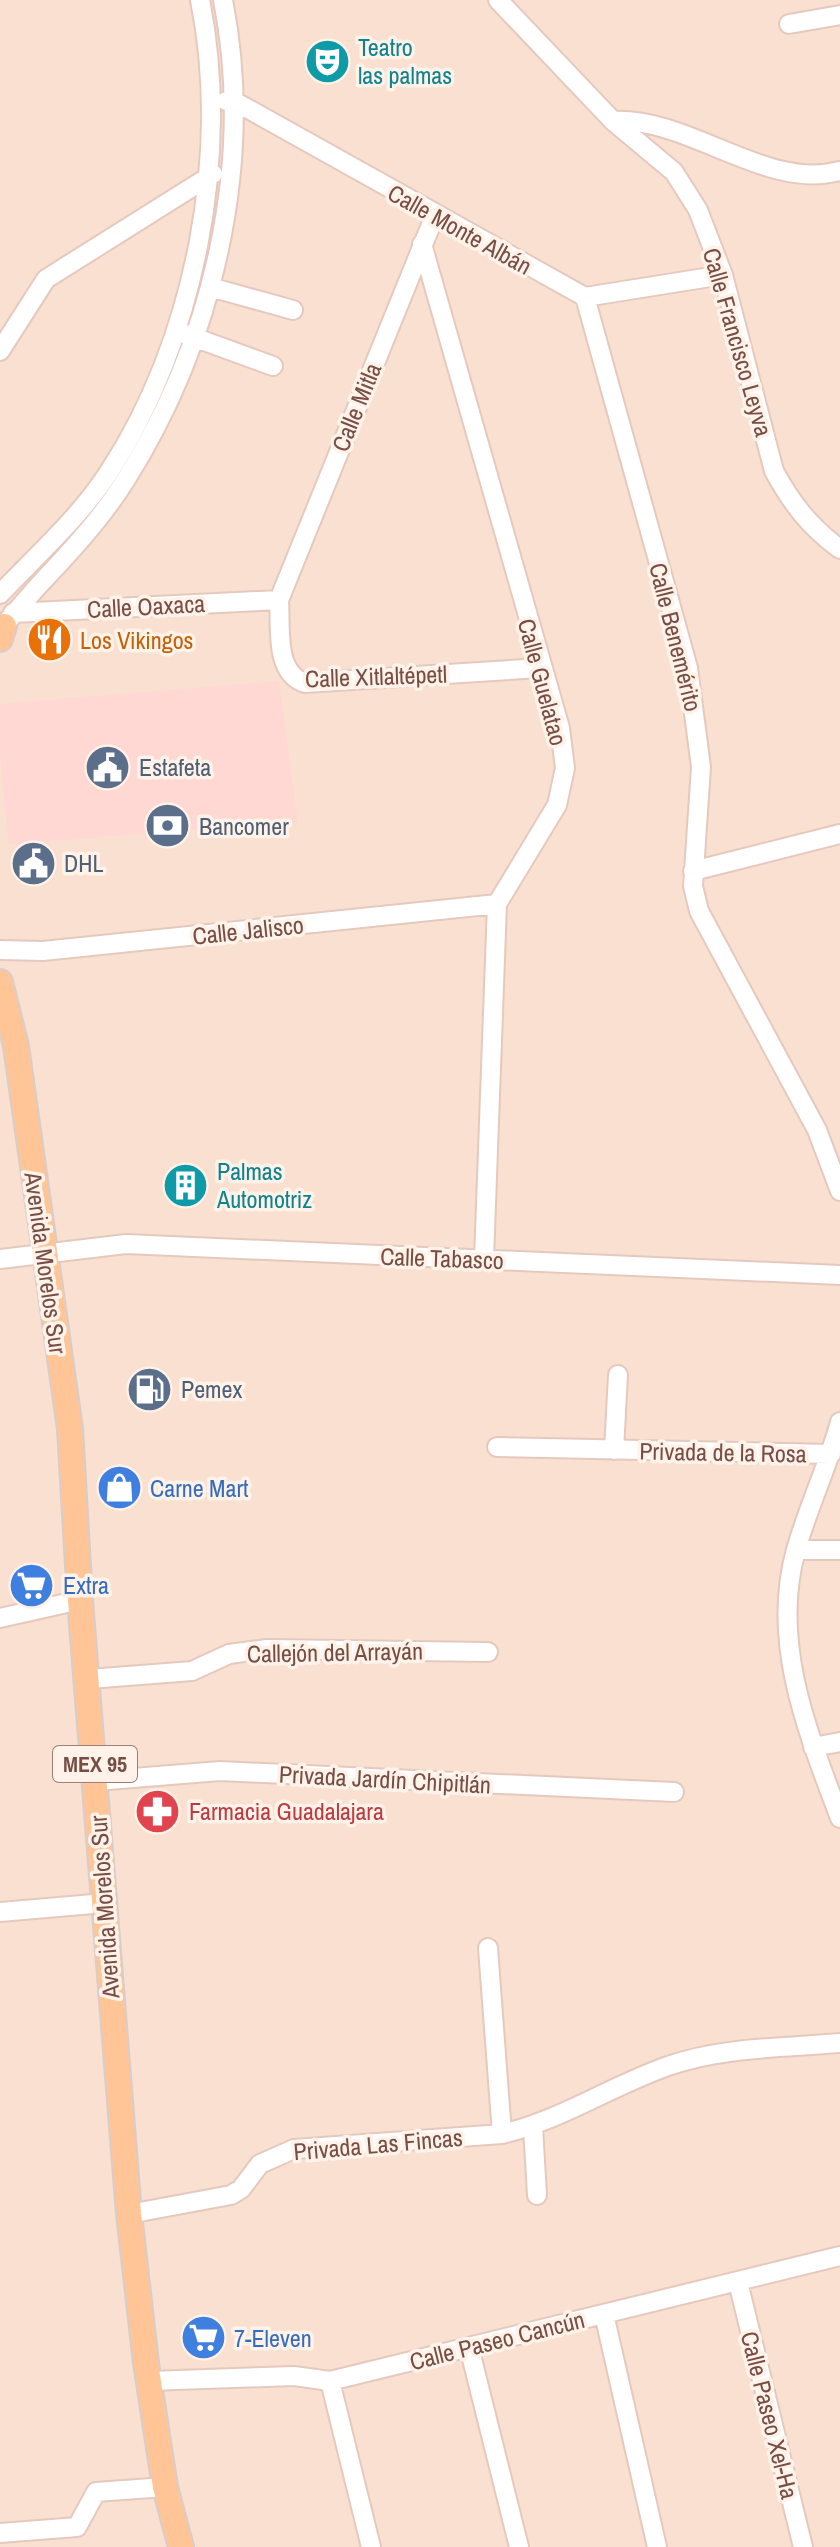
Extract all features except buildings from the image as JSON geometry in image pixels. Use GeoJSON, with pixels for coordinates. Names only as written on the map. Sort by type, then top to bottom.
{"type":"FeatureCollection","features":[{"type":"Feature","properties":{"kind":"main road","name":"Avenida Morelos Sur"},"geometry":{"type":"LineString","coordinates":[[0,982],[16,1046],[70,1429],[80,1600],[89,1679],[129,2214],[165,2487],[181,2547]]}},
{"type":"Feature","properties":{"kind":"street"},"geometry":{"type":"LineString","coordinates":[[0,594],[76,514],[109,473],[137,422],[177,331],[201,226],[207,176],[211,101],[200,0]]}},
{"type":"Feature","properties":{"kind":"street"},"geometry":{"type":"LineString","coordinates":[[4,627],[93,526],[124,484],[155,432],[196,339],[223,230],[229,165],[234,101],[223,0]]}},
{"type":"Feature","properties":{"kind":"street","name":"Calle Francisco Leyva"},"geometry":{"type":"LineString","coordinates":[[498,0],[613,121],[674,172],[698,210],[723,275],[774,471],[790,501],[813,529],[840,549]]}},
{"type":"Feature","properties":{"kind":"street"},"geometry":{"type":"LineString","coordinates":[[789,24],[840,15]]}},
{"type":"Feature","properties":{"kind":"street","name":"Calle Monte Albán"},"geometry":{"type":"LineString","coordinates":[[211,101],[234,101],[585,297]]}},
{"type":"Feature","properties":{"kind":"street"},"geometry":{"type":"LineString","coordinates":[[613,121],[641,119],[790,173],[821,176],[840,171]]}},
{"type":"Feature","properties":{"kind":"street"},"geometry":{"type":"LineString","coordinates":[[0,351],[46,279],[229,165]]}},
{"type":"Feature","properties":{"kind":"street","name":"Calle Mitla"},"geometry":{"type":"LineString","coordinates":[[279,600],[435,215]]}},
{"type":"Feature","properties":{"kind":"street","name":"Calle Guelatao"},"geometry":{"type":"LineString","coordinates":[[422,244],[560,728],[565,768],[557,805],[497,904],[484,1259]]}},
{"type":"Feature","properties":{"kind":"street"},"geometry":{"type":"LineString","coordinates":[[585,297],[723,275]]}},
{"type":"Feature","properties":{"kind":"street"},"geometry":{"type":"LineString","coordinates":[[210,287],[293,310]]}},
{"type":"Feature","properties":{"kind":"street","name":"Calle Benemérito"},"geometry":{"type":"LineString","coordinates":[[585,297],[688,668],[701,767],[693,871],[699,911],[817,1130],[840,1191]]}},
{"type":"Feature","properties":{"kind":"street"},"geometry":{"type":"LineString","coordinates":[[177,331],[273,366]]}},
{"type":"Feature","properties":{"kind":"street","name":"Calle Oaxaca"},"geometry":{"type":"LineString","coordinates":[[4,627],[279,600]]}},
{"type":"Feature","properties":{"kind":"street","name":"Calle Xitlaltépetl"},"geometry":{"type":"LineString","coordinates":[[279,600],[284,668],[294,679],[305,683],[541,668]]}},
{"type":"Feature","properties":{"kind":"street"},"geometry":{"type":"LineString","coordinates":[[693,871],[840,834]]}},
{"type":"Feature","properties":{"kind":"street","name":"Calle Jalisco"},"geometry":{"type":"LineString","coordinates":[[0,950],[43,951],[497,904]]}},
{"type":"Feature","properties":{"kind":"street","name":"Calle Tabasco"},"geometry":{"type":"LineString","coordinates":[[0,1259],[45,1251],[126,1244],[840,1275]]}},
{"type":"Feature","properties":{"kind":"street","name":"Privada de la Rosa"},"geometry":{"type":"LineString","coordinates":[[614,1450],[618,1375]]}},
{"type":"Feature","properties":{"kind":"street"},"geometry":{"type":"LineString","coordinates":[[840,1422],[796,1550],[785,1605],[786,1642],[813,1747],[840,1818]]}},
{"type":"Feature","properties":{"kind":"street","name":"Privada de la Rosa"},"geometry":{"type":"LineString","coordinates":[[497,1447],[831,1454]]}},
{"type":"Feature","properties":{"kind":"street"},"geometry":{"type":"LineString","coordinates":[[796,1550],[840,1550]]}},
{"type":"Feature","properties":{"kind":"street"},"geometry":{"type":"LineString","coordinates":[[0,1618],[80,1600]]}},
{"type":"Feature","properties":{"kind":"street","name":"Callejón del Arrayán"},"geometry":{"type":"LineString","coordinates":[[89,1679],[192,1671],[229,1654],[267,1649],[488,1652]]}},
{"type":"Feature","properties":{"kind":"street"},"geometry":{"type":"LineString","coordinates":[[813,1747],[840,1742]]}},
{"type":"Feature","properties":{"kind":"street","name":"Privada Jardín Chipitlán"},"geometry":{"type":"LineString","coordinates":[[96,1781],[220,1771],[674,1792]]}},
{"type":"Feature","properties":{"kind":"street"},"geometry":{"type":"LineString","coordinates":[[0,1912],[105,1903]]}},
{"type":"Feature","properties":{"kind":"street"},"geometry":{"type":"LineString","coordinates":[[488,1948],[502,2134]]}},
{"type":"Feature","properties":{"kind":"street","name":"Privada Las Fincas"},"geometry":{"type":"LineString","coordinates":[[129,2214],[231,2195],[241,2189],[260,2164],[294,2149],[502,2134],[533,2127],[669,2066],[719,2054],[840,2043]]}},
{"type":"Feature","properties":{"kind":"street"},"geometry":{"type":"LineString","coordinates":[[533,2127],[537,2195]]}},
{"type":"Feature","properties":{"kind":"street","name":"Calle Paseo Cancún"},"geometry":{"type":"LineString","coordinates":[[149,2381],[294,2376],[330,2381],[840,2256]]}},
{"type":"Feature","properties":{"kind":"street","name":"Calle Paseo Xel-Ha"},"geometry":{"type":"LineString","coordinates":[[738,2282],[803,2547]]}},
{"type":"Feature","properties":{"kind":"street"},"geometry":{"type":"LineString","coordinates":[[604,2314],[657,2547]]}},
{"type":"Feature","properties":{"kind":"street"},"geometry":{"type":"LineString","coordinates":[[469,2347],[519,2547]]}},
{"type":"Feature","properties":{"kind":"street"},"geometry":{"type":"LineString","coordinates":[[330,2381],[371,2547]]}},
{"type":"Feature","properties":{"kind":"street"},"geometry":{"type":"LineString","coordinates":[[0,2533],[77,2527],[96,2492],[165,2487]]}},
{"type":"Feature","properties":{"kind":"shaded area"},"geometry":{"type":"Polygon","coordinates":[[[0,0],[840,0],[840,2547],[0,2547],[0,0]]]}},
{"type":"Feature","properties":{"kind":"shaded area"},"geometry":{"type":"Polygon","coordinates":[[[279,681],[298,822],[9,844],[0,756],[0,704],[279,681]]]}},
{"type":"Feature","properties":{"kind":"place","name":"Teatro las palmas"},"geometry":{"type":"Point","coordinates":[327,61]}},
{"type":"Feature","properties":{"kind":"place","name":"Los Vikingos"},"geometry":{"type":"Point","coordinates":[49,640]}},
{"type":"Feature","properties":{"kind":"place","name":"Estafeta"},"geometry":{"type":"Point","coordinates":[108,767]}},
{"type":"Feature","properties":{"kind":"place","name":"Bancomer"},"geometry":{"type":"Point","coordinates":[168,826]}},
{"type":"Feature","properties":{"kind":"place","name":"DHL"},"geometry":{"type":"Point","coordinates":[33,863]}},
{"type":"Feature","properties":{"kind":"place","name":"Palmas Automotriz"},"geometry":{"type":"Point","coordinates":[186,1185]}},
{"type":"Feature","properties":{"kind":"place","name":"Pemex"},"geometry":{"type":"Point","coordinates":[150,1389]}},
{"type":"Feature","properties":{"kind":"place","name":"Carne Mart"},"geometry":{"type":"Point","coordinates":[119,1488]}},
{"type":"Feature","properties":{"kind":"place","name":"Extra"},"geometry":{"type":"Point","coordinates":[32,1585]}},
{"type":"Feature","properties":{"kind":"place","name":"Farmacia Guadalajara"},"geometry":{"type":"Point","coordinates":[158,1811]}},
{"type":"Feature","properties":{"kind":"place","name":"7-Eleven"},"geometry":{"type":"Point","coordinates":[203,2338]}}]}
